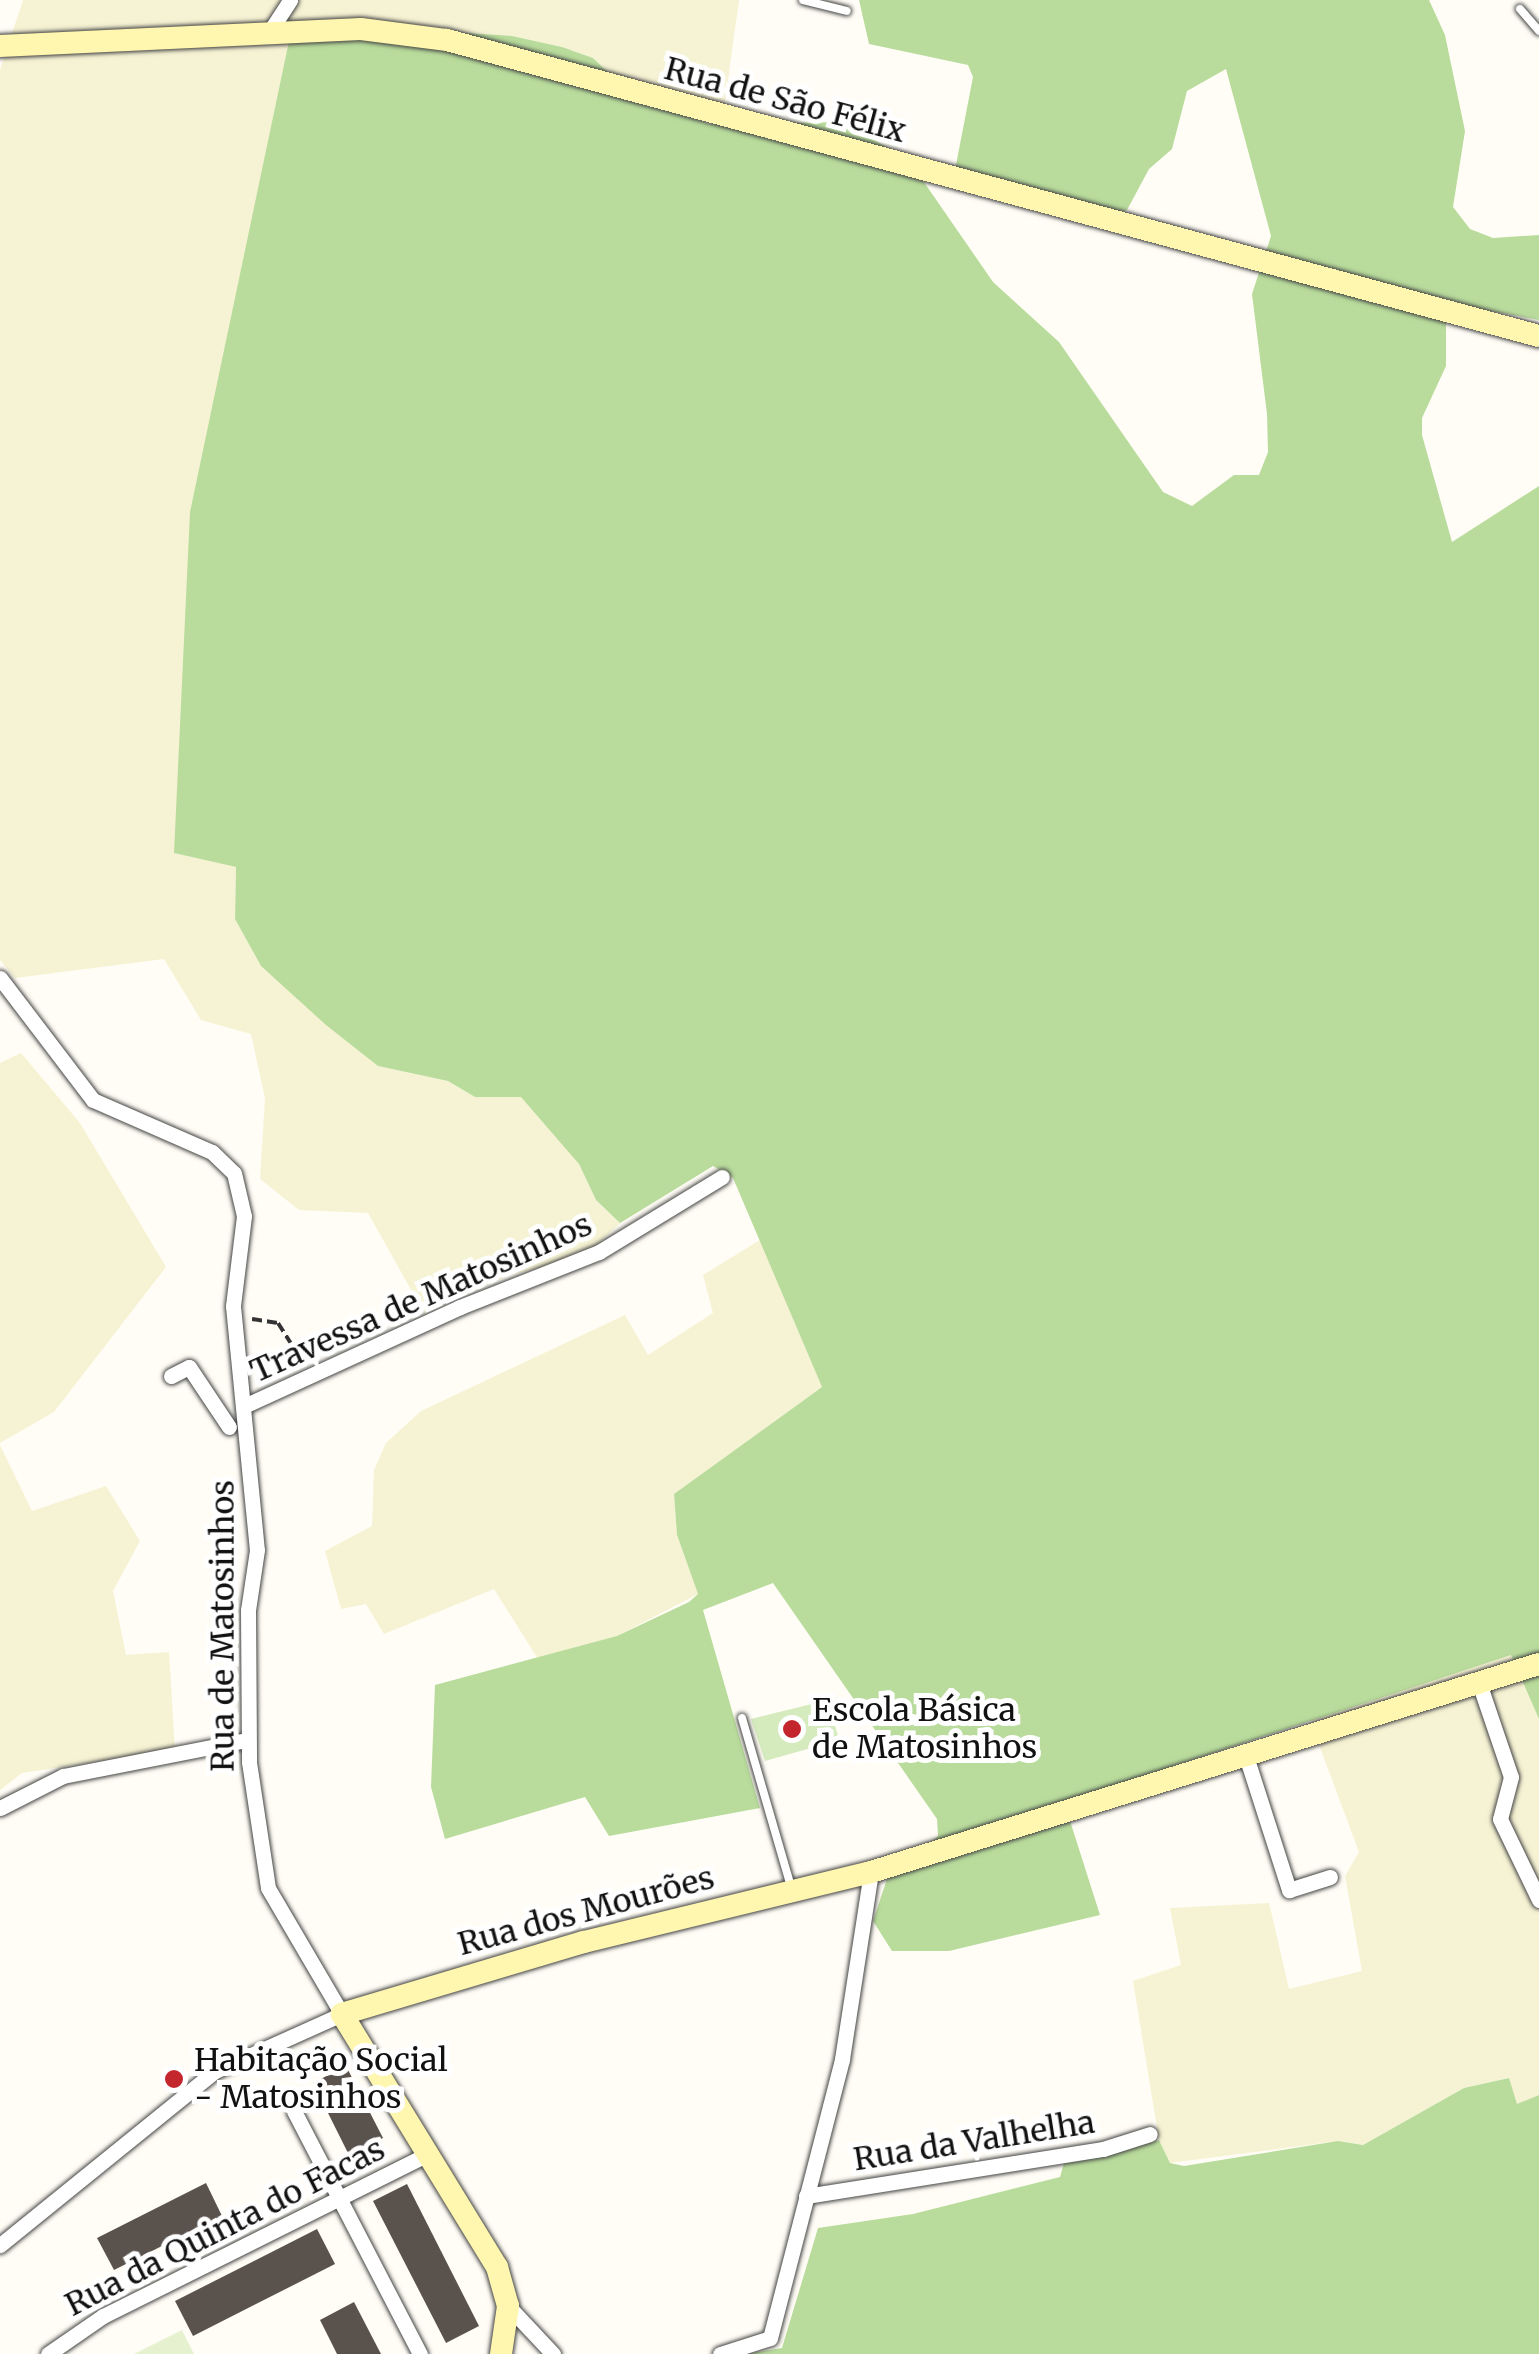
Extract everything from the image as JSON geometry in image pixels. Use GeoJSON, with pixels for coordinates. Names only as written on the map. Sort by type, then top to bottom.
{"type":"FeatureCollection","features":[{"type":"Feature","properties":{"kind":"street"},"geometry":{"type":"LineString","coordinates":[[270,31],[290,0]]}},
{"type":"Feature","properties":{"kind":"street","name":"Rua de São Félix"},"geometry":{"type":"LineString","coordinates":[[0,46],[360,29],[447,40],[1539,336]]}},
{"type":"Feature","properties":{"kind":"street","name":"Rua de Matosinhos"},"geometry":{"type":"LineString","coordinates":[[0,978],[93,1100],[212,1152],[234,1173],[244,1216],[233,1306],[257,1550],[248,1610],[247,1740],[268,1888],[342,2014]]}},
{"type":"Feature","properties":{"kind":"street","name":"Travessa de Matosinhos"},"geometry":{"type":"LineString","coordinates":[[244,1406],[476,1300],[600,1252],[722,1177]]}},
{"type":"Feature","properties":{"kind":"street"},"geometry":{"type":"LineString","coordinates":[[170,1376],[189,1367],[229,1427]]}},
{"type":"Feature","properties":{"kind":"street","name":"Rua dos Mourões"},"geometry":{"type":"LineString","coordinates":[[0,2246],[214,2071],[342,2014],[584,1942],[871,1872],[1539,1664]]}},
{"type":"Feature","properties":{"kind":"street"},"geometry":{"type":"LineString","coordinates":[[1478,1680],[1510,1777],[1500,1818],[1539,1900]]}},
{"type":"Feature","properties":{"kind":"street"},"geometry":{"type":"LineString","coordinates":[[0,1808],[64,1776],[247,1740]]}},
{"type":"Feature","properties":{"kind":"street"},"geometry":{"type":"LineString","coordinates":[[1246,1756],[1289,1890],[1330,1877]]}},
{"type":"Feature","properties":{"kind":"street"},"geometry":{"type":"LineString","coordinates":[[720,2354],[770,2338],[842,2059],[871,1872]]}},
{"type":"Feature","properties":{"kind":"street"},"geometry":{"type":"LineString","coordinates":[[342,2014],[497,2267],[508,2306],[501,2354]]}},
{"type":"Feature","properties":{"kind":"street"},"geometry":{"type":"LineString","coordinates":[[294,2112],[420,2354]]}},
{"type":"Feature","properties":{"kind":"street","name":"Rua da Valhelha"},"geometry":{"type":"LineString","coordinates":[[806,2196],[1103,2149],[1150,2134]]}},
{"type":"Feature","properties":{"kind":"street","name":"Rua da Quinta do Facas"},"geometry":{"type":"LineString","coordinates":[[48,2354],[103,2316],[430,2153]]}},
{"type":"Feature","properties":{"kind":"street"},"geometry":{"type":"LineString","coordinates":[[508,2306],[553,2354]]}},
{"type":"Feature","properties":{"kind":"lane"},"geometry":{"type":"LineString","coordinates":[[802,0],[846,11]]}},
{"type":"Feature","properties":{"kind":"lane"},"geometry":{"type":"LineString","coordinates":[[1520,9],[1539,31]]}},
{"type":"Feature","properties":{"kind":"lane"},"geometry":{"type":"LineString","coordinates":[[742,1718],[792,1891]]}},
{"type":"Feature","properties":{"kind":"path"},"geometry":{"type":"LineString","coordinates":[[252,1320],[278,1322],[312,1378]]}},
{"type":"Feature","properties":{"kind":"shaded area"},"geometry":{"type":"Polygon","coordinates":[[[23,0],[739,0],[722,124],[631,94],[593,58],[562,47],[512,36],[293,22],[191,516],[175,853],[236,867],[235,919],[261,966],[378,1066],[448,1081],[475,1097],[521,1097],[533,1106],[579,1164],[596,1200],[620,1223],[584,1257],[510,1275],[424,1313],[368,1213],[299,1210],[260,1179],[265,1098],[251,1034],[201,1020],[164,959],[15,978],[0,960],[0,70],[23,0]]]}},
{"type":"Feature","properties":{"kind":"shaded area"},"geometry":{"type":"Polygon","coordinates":[[[21,1053],[80,1123],[166,1267],[54,1412],[0,1443],[0,1063],[21,1053]]]}},
{"type":"Feature","properties":{"kind":"shaded area"},"geometry":{"type":"Polygon","coordinates":[[[760,1240],[822,1387],[674,1494],[677,1535],[698,1594],[617,1636],[538,1659],[494,1589],[384,1634],[366,1604],[341,1609],[325,1551],[372,1526],[374,1470],[386,1443],[421,1411],[625,1315],[648,1355],[713,1313],[703,1275],[760,1240]]]}},
{"type":"Feature","properties":{"kind":"shaded area"},"geometry":{"type":"Polygon","coordinates":[[[0,1445],[32,1511],[106,1486],[140,1541],[113,1591],[126,1655],[169,1652],[175,1750],[22,1773],[0,1790],[0,1445]]]}},
{"type":"Feature","properties":{"kind":"shaded area"},"geometry":{"type":"Polygon","coordinates":[[[1511,1654],[1539,1719],[1539,2095],[1517,2105],[1508,2078],[1464,2088],[1363,2145],[1338,2141],[1170,2163],[1159,2140],[1133,1981],[1181,1965],[1170,1908],[1269,1903],[1289,1989],[1362,1971],[1345,1876],[1359,1852],[1309,1718],[1511,1654]]]}},
{"type":"Feature","properties":{"kind":"green space"},"geometry":{"type":"Polygon","coordinates":[[[859,0],[1429,0],[1445,35],[1465,131],[1453,207],[1470,229],[1493,238],[1539,235],[1539,320],[1446,303],[1446,366],[1422,418],[1422,435],[1452,542],[1539,486],[1539,1719],[1511,1655],[1064,1802],[1100,1915],[949,1951],[892,1951],[873,1921],[887,1879],[938,1836],[937,1819],[773,1583],[703,1610],[760,1808],[609,1836],[585,1797],[445,1839],[431,1787],[435,1685],[617,1636],[689,1602],[698,1594],[677,1535],[674,1494],[822,1387],[733,1178],[713,1166],[620,1223],[596,1200],[579,1164],[521,1097],[475,1097],[448,1081],[378,1066],[326,1025],[261,966],[235,919],[236,867],[174,853],[190,512],[293,22],[512,36],[562,47],[593,58],[631,94],[709,124],[842,122],[908,159],[993,282],[1059,342],[1163,492],[1192,506],[1234,475],[1259,475],[1268,452],[1267,414],[1252,294],[1271,236],[1226,69],[1187,91],[1172,149],[1149,169],[1127,210],[1113,216],[955,170],[973,77],[968,65],[869,44],[859,0]]]}},
{"type":"Feature","properties":{"kind":"green space"},"geometry":{"type":"Polygon","coordinates":[[[828,1700],[839,1740],[765,1761],[751,1719],[828,1700]]]}},
{"type":"Feature","properties":{"kind":"green space"},"geometry":{"type":"Polygon","coordinates":[[[1509,2078],[1517,2104],[1539,2095],[1539,2354],[746,2354],[782,2348],[818,2228],[913,2214],[1060,2177],[1064,2163],[1159,2140],[1170,2163],[1184,2166],[1338,2141],[1363,2145],[1464,2088],[1509,2078]]]}},
{"type":"Feature","properties":{"kind":"green space"},"geometry":{"type":"Polygon","coordinates":[[[182,2330],[194,2354],[134,2354],[182,2330]]]}},
{"type":"Feature","properties":{"kind":"building"},"geometry":{"type":"Polygon","coordinates":[[[346,2066],[383,2138],[349,2155],[313,2083],[346,2066]]]}},
{"type":"Feature","properties":{"kind":"building"},"geometry":{"type":"Polygon","coordinates":[[[206,2183],[222,2216],[114,2270],[97,2238],[206,2183]]]}},
{"type":"Feature","properties":{"kind":"building"},"geometry":{"type":"Polygon","coordinates":[[[407,2184],[479,2326],[446,2343],[373,2201],[407,2184]]]}},
{"type":"Feature","properties":{"kind":"building"},"geometry":{"type":"Polygon","coordinates":[[[317,2229],[335,2264],[193,2336],[175,2301],[317,2229]]]}},
{"type":"Feature","properties":{"kind":"building"},"geometry":{"type":"Polygon","coordinates":[[[354,2302],[381,2354],[337,2354],[320,2320],[354,2302]]]}},
{"type":"Feature","properties":{"kind":"place","name":"Escola Básica de Matosinhos"},"geometry":{"type":"Point","coordinates":[792,1729]}},
{"type":"Feature","properties":{"kind":"place","name":"Habitação Social - Matosinhos"},"geometry":{"type":"Point","coordinates":[174,2079]}}]}
